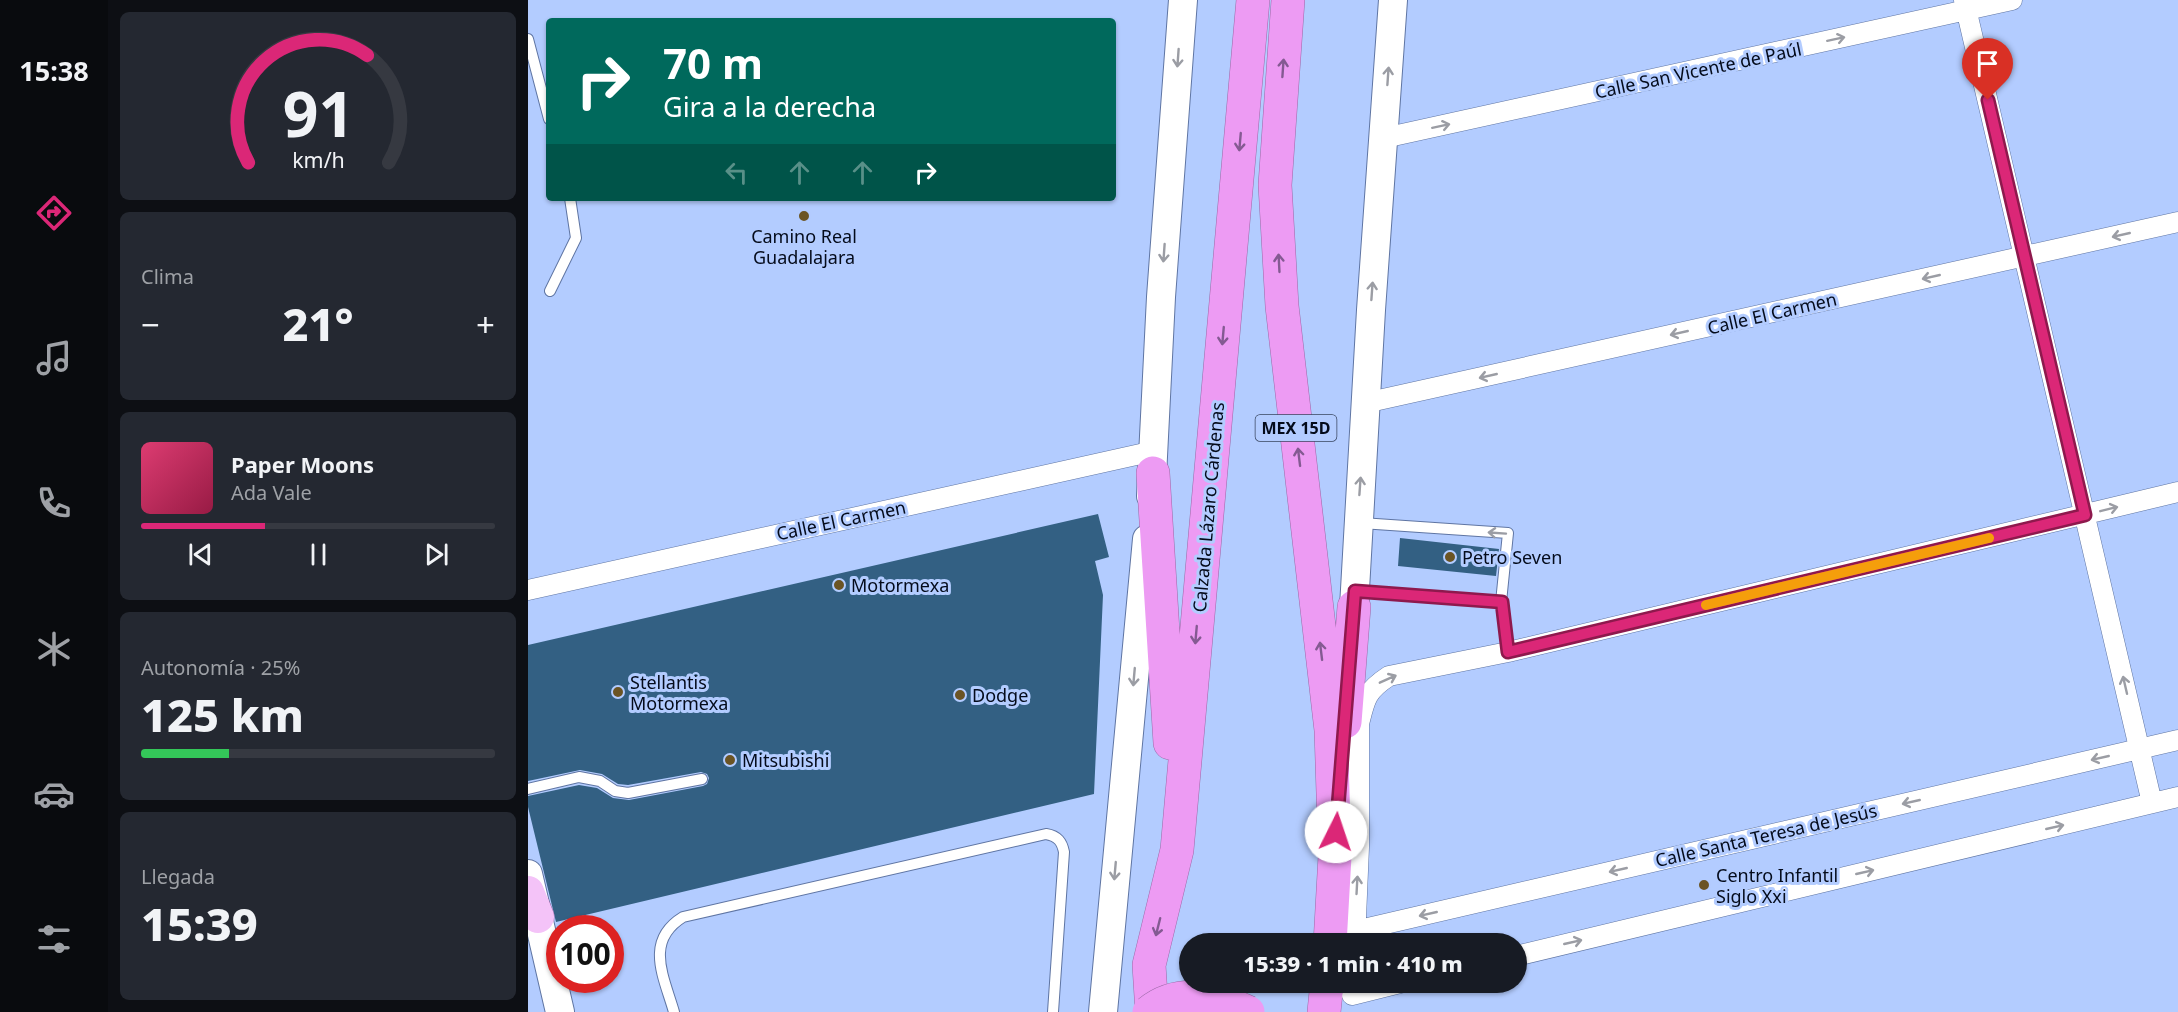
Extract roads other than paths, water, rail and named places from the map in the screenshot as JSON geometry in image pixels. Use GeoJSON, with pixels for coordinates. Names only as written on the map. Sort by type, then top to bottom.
{"type":"FeatureCollection","features":[{"type":"Feature","properties":{"kind":"highway","name":"Calzada Lázaro Cárdenas"},"geometry":{"type":"LineString","coordinates":[[1150,1012],[1149,965],[1177,850],[1253,0]]}},
{"type":"Feature","properties":{"kind":"highway","name":"MEX 15D"},"geometry":{"type":"LineString","coordinates":[[1288,0],[1275,185],[1281,295],[1331,730],[1335,856],[1346,933]]}},
{"type":"Feature","properties":{"kind":"highway"},"geometry":{"type":"LineString","coordinates":[[1154,462],[1177,850]]}},
{"type":"Feature","properties":{"kind":"highway"},"geometry":{"type":"LineString","coordinates":[[1335,856],[1354,599]]}},
{"type":"Feature","properties":{"kind":"highway"},"geometry":{"type":"LineString","coordinates":[[1324,1012],[1346,993]]}},
{"type":"Feature","properties":{"kind":"highway"},"geometry":{"type":"LineString","coordinates":[[1150,1012],[1156,1006],[1182,998],[1209,997],[1228,1002],[1248,1012]]}},
{"type":"Feature","properties":{"kind":"street"},"geometry":{"type":"LineString","coordinates":[[1103,1012],[1154,462],[1161,297],[1183,0]]}},
{"type":"Feature","properties":{"kind":"street"},"geometry":{"type":"LineString","coordinates":[[1348,933],[1359,847],[1359,724],[1354,599],[1393,0]]}},
{"type":"Feature","properties":{"kind":"street","name":"Calle San Vicente de Paúl"},"geometry":{"type":"LineString","coordinates":[[1384,138],[1965,5],[2012,0]]}},
{"type":"Feature","properties":{"kind":"street"},"geometry":{"type":"LineString","coordinates":[[1965,5],[2152,803]]}},
{"type":"Feature","properties":{"kind":"street","name":"Calle El Carmen"},"geometry":{"type":"LineString","coordinates":[[1365,403],[2178,222]]}},
{"type":"Feature","properties":{"kind":"street","name":"Calle El Carmen"},"geometry":{"type":"LineString","coordinates":[[528,590],[1154,462]]}},
{"type":"Feature","properties":{"kind":"street"},"geometry":{"type":"LineString","coordinates":[[1359,724],[1365,697],[1374,686],[1389,676],[1508,652],[2178,492]]}},
{"type":"Feature","properties":{"kind":"street","name":"Calle Santa Teresa de Jesús"},"geometry":{"type":"LineString","coordinates":[[1372,933],[2178,740]]}},
{"type":"Feature","properties":{"kind":"street"},"geometry":{"type":"LineString","coordinates":[[1527,953],[2178,797]]}},
{"type":"Feature","properties":{"kind":"street"},"geometry":{"type":"LineString","coordinates":[[528,874],[533,904],[560,1012]]}},
{"type":"Feature","properties":{"kind":"lane"},"geometry":{"type":"LineString","coordinates":[[528,39],[546,108]]}},
{"type":"Feature","properties":{"kind":"lane"},"geometry":{"type":"LineString","coordinates":[[550,291],[576,238],[570,201]]}},
{"type":"Feature","properties":{"kind":"lane"},"geometry":{"type":"LineString","coordinates":[[1358,523],[1508,533],[1502,602],[1508,652]]}},
{"type":"Feature","properties":{"kind":"lane"},"geometry":{"type":"LineString","coordinates":[[1354,599],[1502,602]]}},
{"type":"Feature","properties":{"kind":"lane"},"geometry":{"type":"LineString","coordinates":[[528,789],[579,777],[600,780],[615,791],[628,793],[702,778]]}},
{"type":"Feature","properties":{"kind":"lane"},"geometry":{"type":"LineString","coordinates":[[674,1012],[659,957],[664,934],[683,917],[1046,834],[1054,835],[1062,843],[1064,852],[1053,1012]]}},
{"type":"Feature","properties":{"kind":"place","name":"Camino Real Guadalajara"},"geometry":{"type":"Point","coordinates":[804,216]}},
{"type":"Feature","properties":{"kind":"place","name":"Petro Seven"},"geometry":{"type":"Point","coordinates":[1450,557]}},
{"type":"Feature","properties":{"kind":"place","name":"Motormexa"},"geometry":{"type":"Point","coordinates":[839,585]}},
{"type":"Feature","properties":{"kind":"place","name":"Stellantis Motormexa"},"geometry":{"type":"Point","coordinates":[618,692]}},
{"type":"Feature","properties":{"kind":"place","name":"Dodge"},"geometry":{"type":"Point","coordinates":[960,695]}},
{"type":"Feature","properties":{"kind":"place","name":"Mitsubishi"},"geometry":{"type":"Point","coordinates":[730,760]}},
{"type":"Feature","properties":{"kind":"place","name":"Centro Infantil Siglo Xxi"},"geometry":{"type":"Point","coordinates":[1704,885]}}]}
